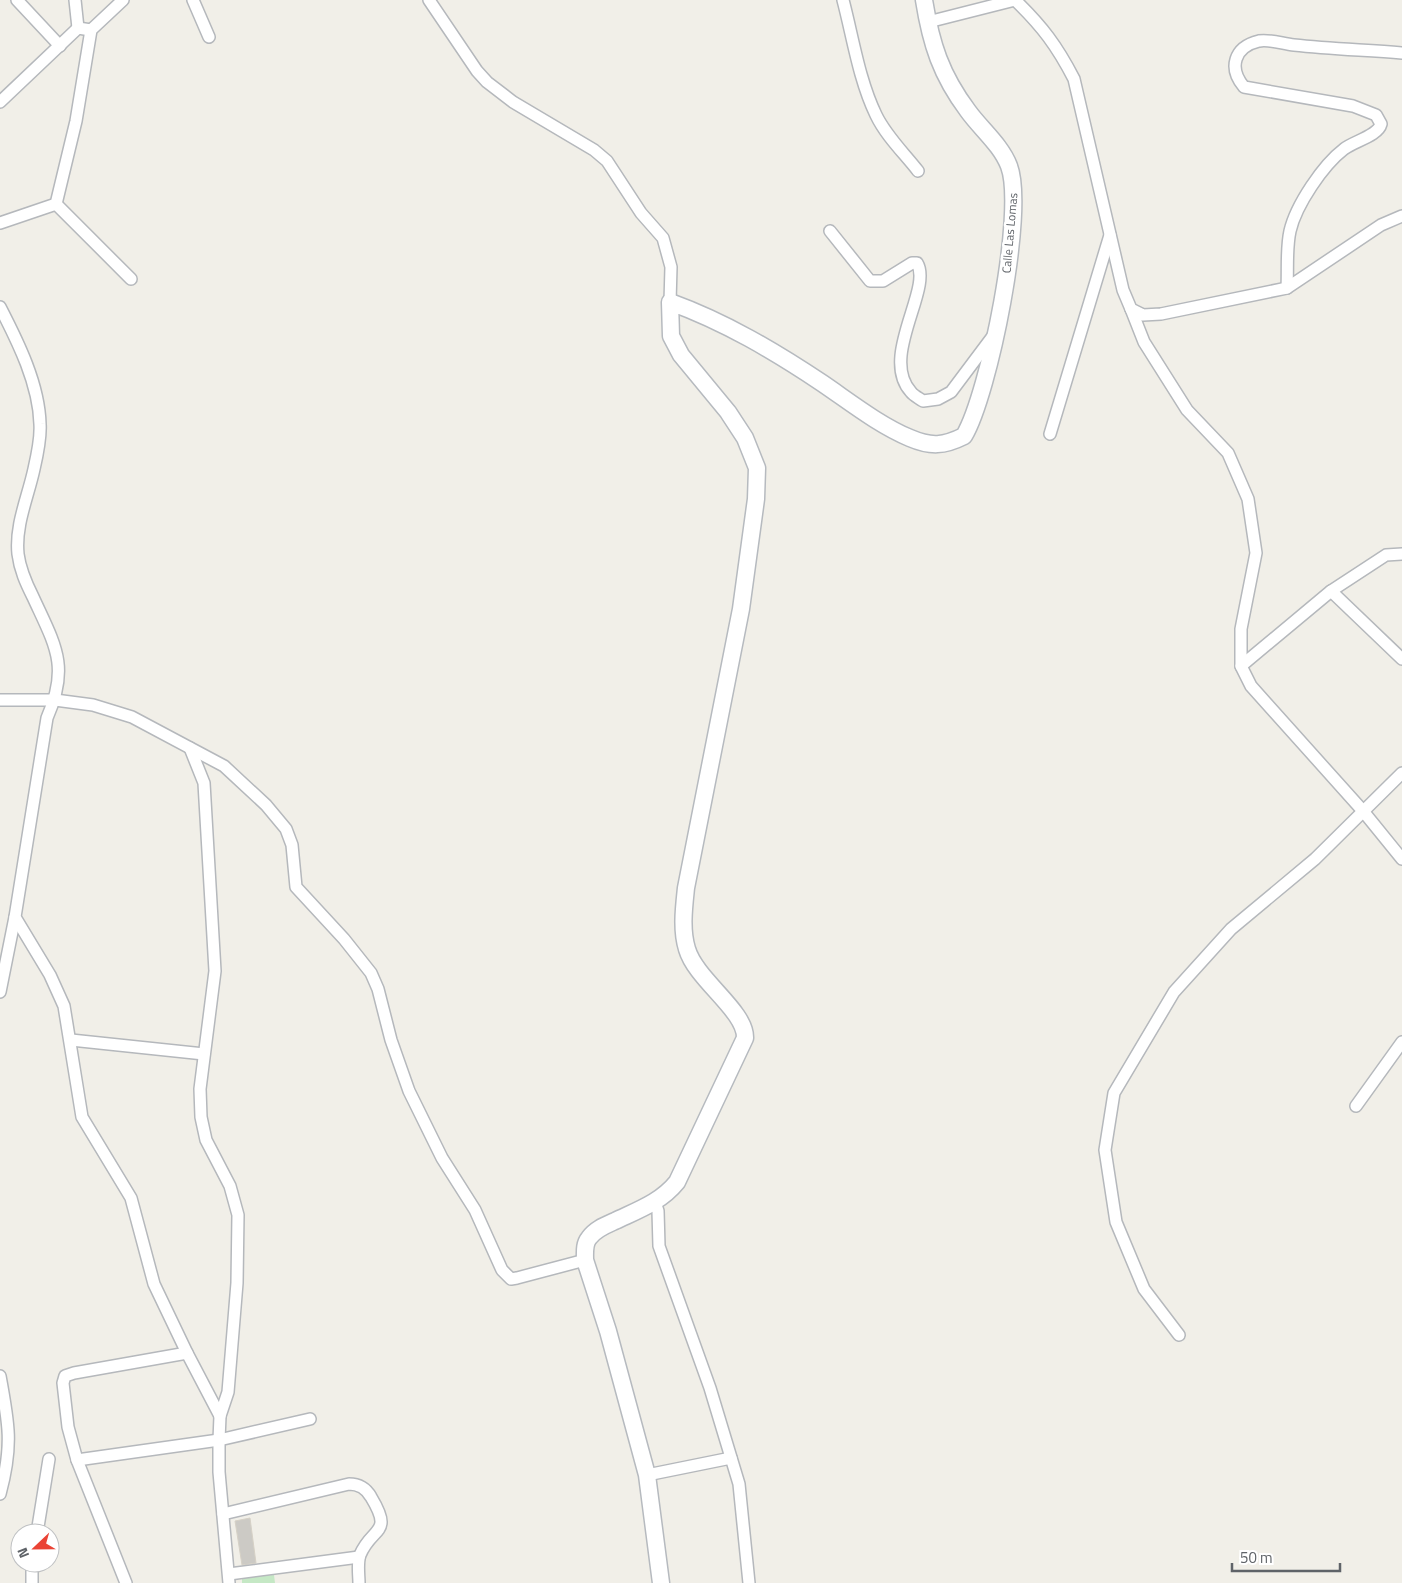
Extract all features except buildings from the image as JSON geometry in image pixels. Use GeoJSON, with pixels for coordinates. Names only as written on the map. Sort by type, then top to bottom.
{"type":"FeatureCollection","features":[{"type":"Feature","properties":{"kind":"street"},"geometry":{"type":"LineString","coordinates":[[17,0],[60,46]]}},
{"type":"Feature","properties":{"kind":"street"},"geometry":{"type":"LineString","coordinates":[[75,0],[78,28]]}},
{"type":"Feature","properties":{"kind":"street"},"geometry":{"type":"LineString","coordinates":[[56,204],[76,121],[91,30],[123,0]]}},
{"type":"Feature","properties":{"kind":"street"},"geometry":{"type":"LineString","coordinates":[[193,0],[209,36]]}},
{"type":"Feature","properties":{"kind":"street"},"geometry":{"type":"LineString","coordinates":[[429,0],[477,72],[513,102],[594,150],[606,161],[641,213],[663,238],[671,267],[671,336],[681,355],[732,418],[745,438],[757,468],[756,499],[740,609],[686,888],[684,913],[686,943],[691,958],[704,978],[740,1018],[746,1032],[745,1038],[677,1182],[668,1193],[655,1202],[597,1230],[588,1238],[584,1248],[585,1260],[616,1359],[647,1475],[661,1583]]}},
{"type":"Feature","properties":{"kind":"street"},"geometry":{"type":"LineString","coordinates":[[843,0],[863,82],[876,115],[884,130],[918,171]]}},
{"type":"Feature","properties":{"kind":"street","name":"Calle Las Lomas"},"geometry":{"type":"LineString","coordinates":[[670,302],[725,325],[764,346],[879,421],[910,438],[947,445],[964,436],[970,427],[979,402],[996,333],[1005,287],[1014,214],[1014,188],[1010,173],[999,148],[969,112],[948,82],[938,62],[924,0]]}},
{"type":"Feature","properties":{"kind":"street"},"geometry":{"type":"LineString","coordinates":[[928,22],[1015,0],[1038,22],[1062,55],[1074,79],[1126,302],[1131,309],[1144,342],[1187,410],[1228,454],[1248,499],[1256,553],[1241,629],[1241,666],[1251,686],[1363,811],[1402,858]]}},
{"type":"Feature","properties":{"kind":"street"},"geometry":{"type":"LineString","coordinates":[[0,102],[78,28]]}},
{"type":"Feature","properties":{"kind":"street"},"geometry":{"type":"LineString","coordinates":[[78,28],[91,30]]}},
{"type":"Feature","properties":{"kind":"street"},"geometry":{"type":"LineString","coordinates":[[1288,288],[1289,233],[1301,204],[1338,154],[1355,142],[1377,131],[1381,124],[1376,115],[1353,106],[1244,87],[1236,77],[1235,64],[1239,52],[1250,44],[1262,41],[1402,53]]}},
{"type":"Feature","properties":{"kind":"street"},"geometry":{"type":"LineString","coordinates":[[0,223],[56,204]]}},
{"type":"Feature","properties":{"kind":"street"},"geometry":{"type":"LineString","coordinates":[[56,204],[131,279]]}},
{"type":"Feature","properties":{"kind":"street"},"geometry":{"type":"LineString","coordinates":[[1131,309],[1143,315],[1160,314],[1288,288],[1381,225],[1402,216]]}},
{"type":"Feature","properties":{"kind":"street"},"geometry":{"type":"LineString","coordinates":[[830,230],[870,281],[883,281],[912,263],[917,263],[920,268],[920,279],[901,354],[902,374],[910,392],[923,401],[938,399],[952,392],[996,333]]}},
{"type":"Feature","properties":{"kind":"street"},"geometry":{"type":"LineString","coordinates":[[1050,434],[1110,235]]}},
{"type":"Feature","properties":{"kind":"street"},"geometry":{"type":"LineString","coordinates":[[0,307],[16,337],[34,389],[40,425],[34,468],[18,531],[18,554],[22,576],[56,646],[60,673],[55,700],[47,718],[16,917],[0,992]]}},
{"type":"Feature","properties":{"kind":"street"},"geometry":{"type":"LineString","coordinates":[[1241,666],[1332,591],[1386,555],[1402,554]]}},
{"type":"Feature","properties":{"kind":"street"},"geometry":{"type":"LineString","coordinates":[[1332,591],[1402,659]]}},
{"type":"Feature","properties":{"kind":"street"},"geometry":{"type":"LineString","coordinates":[[0,700],[55,700],[93,705],[132,717],[224,766],[266,806],[286,829],[292,845],[296,887],[344,939],[370,973],[378,989],[391,1040],[409,1091],[442,1158],[475,1210],[502,1270],[511,1278],[518,1278],[585,1260]]}},
{"type":"Feature","properties":{"kind":"street"},"geometry":{"type":"LineString","coordinates":[[190,748],[204,783],[208,824],[207,865],[215,971],[200,1089],[201,1117],[206,1140],[230,1186],[238,1215],[237,1283],[228,1392],[220,1416],[223,1514],[229,1578],[359,1556]]}},
{"type":"Feature","properties":{"kind":"street"},"geometry":{"type":"LineString","coordinates":[[1179,1335],[1144,1289],[1116,1222],[1106,1150],[1114,1093],[1174,992],[1231,929],[1315,858],[1402,773]]}},
{"type":"Feature","properties":{"kind":"street"},"geometry":{"type":"LineString","coordinates":[[16,917],[50,975],[64,1006],[82,1117],[131,1198],[154,1284],[220,1416]]}},
{"type":"Feature","properties":{"kind":"street"},"geometry":{"type":"LineString","coordinates":[[71,1040],[204,1054]]}},
{"type":"Feature","properties":{"kind":"street"},"geometry":{"type":"LineString","coordinates":[[1356,1106],[1402,1042]]}},
{"type":"Feature","properties":{"kind":"street"},"geometry":{"type":"LineString","coordinates":[[655,1202],[658,1211],[659,1246],[710,1388],[739,1484],[749,1583]]}},
{"type":"Feature","properties":{"kind":"street"},"geometry":{"type":"LineString","coordinates":[[126,1583],[76,1460],[68,1427],[63,1383],[65,1376],[74,1373],[187,1353]]}},
{"type":"Feature","properties":{"kind":"street"},"geometry":{"type":"LineString","coordinates":[[0,1376],[10,1437],[0,1494]]}},
{"type":"Feature","properties":{"kind":"street"},"geometry":{"type":"LineString","coordinates":[[76,1460],[220,1440],[310,1419]]}},
{"type":"Feature","properties":{"kind":"street"},"geometry":{"type":"LineString","coordinates":[[647,1475],[731,1458]]}},
{"type":"Feature","properties":{"kind":"street"},"geometry":{"type":"LineString","coordinates":[[39,1523],[49,1459]]}},
{"type":"Feature","properties":{"kind":"street"},"geometry":{"type":"LineString","coordinates":[[223,1514],[349,1484],[356,1484],[368,1491],[381,1514],[380,1527],[359,1556],[359,1583]]}},
{"type":"Feature","properties":{"kind":"green space"},"geometry":{"type":"Polygon","coordinates":[[[274,1575],[275,1583],[242,1583],[242,1577],[274,1575]]]}}]}
